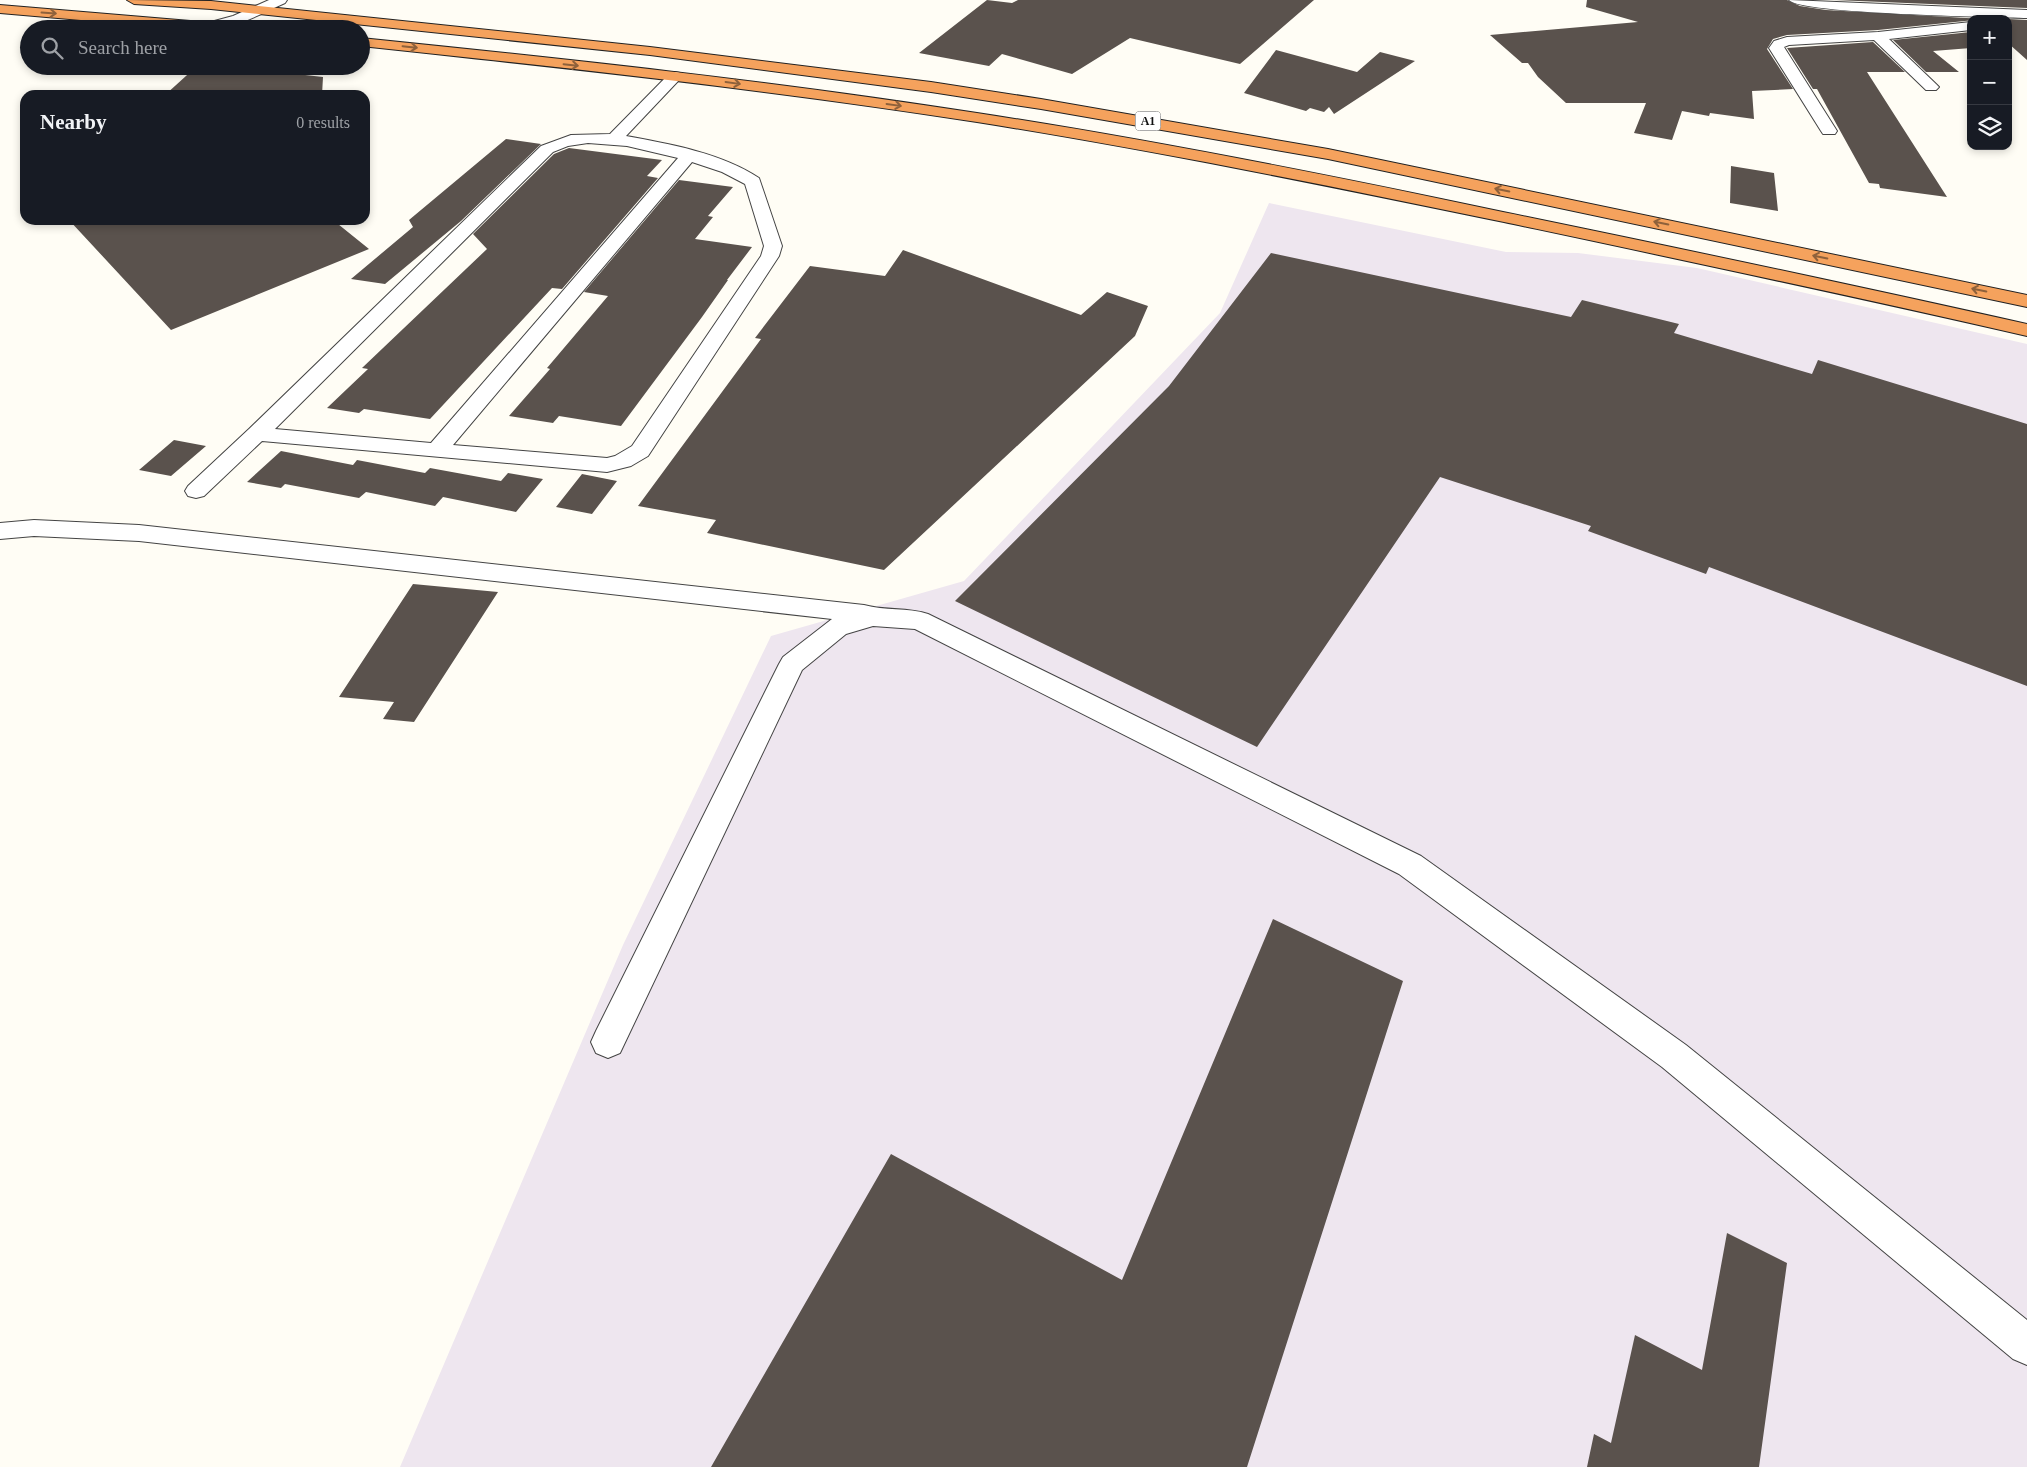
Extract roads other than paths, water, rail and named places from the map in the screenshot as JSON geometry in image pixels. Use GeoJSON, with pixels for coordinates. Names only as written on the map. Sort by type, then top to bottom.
{"type":"FeatureCollection","features":[{"type":"Feature","properties":{"kind":"highway"},"geometry":{"type":"LineString","coordinates":[[134,0],[238,8]]}},
{"type":"Feature","properties":{"kind":"highway","name":"A1"},"geometry":{"type":"LineString","coordinates":[[258,5],[650,51],[931,87],[1050,105],[1328,154],[2027,301]]}},
{"type":"Feature","properties":{"kind":"highway"},"geometry":{"type":"LineString","coordinates":[[0,9],[137,20]]}},
{"type":"Feature","properties":{"kind":"highway","name":"A1"},"geometry":{"type":"LineString","coordinates":[[370,43],[675,76],[904,106],[1293,173],[1830,284],[2027,330]]}},
{"type":"Feature","properties":{"kind":"street"},"geometry":{"type":"LineString","coordinates":[[216,20],[238,8],[280,0]]}},
{"type":"Feature","properties":{"kind":"street"},"geometry":{"type":"LineString","coordinates":[[1796,0],[1839,6],[2027,15]]}},
{"type":"Feature","properties":{"kind":"street"},"geometry":{"type":"LineString","coordinates":[[225,20],[258,5]]}},
{"type":"Feature","properties":{"kind":"street"},"geometry":{"type":"LineString","coordinates":[[2012,19],[2027,15]]}},
{"type":"Feature","properties":{"kind":"street"},"geometry":{"type":"LineString","coordinates":[[1829,131],[1776,48],[1779,44],[1787,41],[1878,36],[1967,26]]}},
{"type":"Feature","properties":{"kind":"street"},"geometry":{"type":"LineString","coordinates":[[1878,36],[1931,88]]}},
{"type":"Feature","properties":{"kind":"street"},"geometry":{"type":"LineString","coordinates":[[614,139],[675,76]]}},
{"type":"Feature","properties":{"kind":"street"},"geometry":{"type":"LineString","coordinates":[[196,491],[257,434],[547,149],[557,143],[571,140],[614,139],[688,156],[737,171],[746,175],[753,182],[773,246],[770,256],[640,451],[623,461],[607,465],[257,434]]}},
{"type":"Feature","properties":{"kind":"street"},"geometry":{"type":"LineString","coordinates":[[436,450],[688,156]]}},
{"type":"Feature","properties":{"kind":"street"},"geometry":{"type":"LineString","coordinates":[[0,531],[34,528],[139,534],[918,620],[1410,865],[1674,1056],[2027,1345]]}},
{"type":"Feature","properties":{"kind":"street"},"geometry":{"type":"LineString","coordinates":[[608,1042],[792,664],[837,627],[873,617],[918,620]]}}]}
